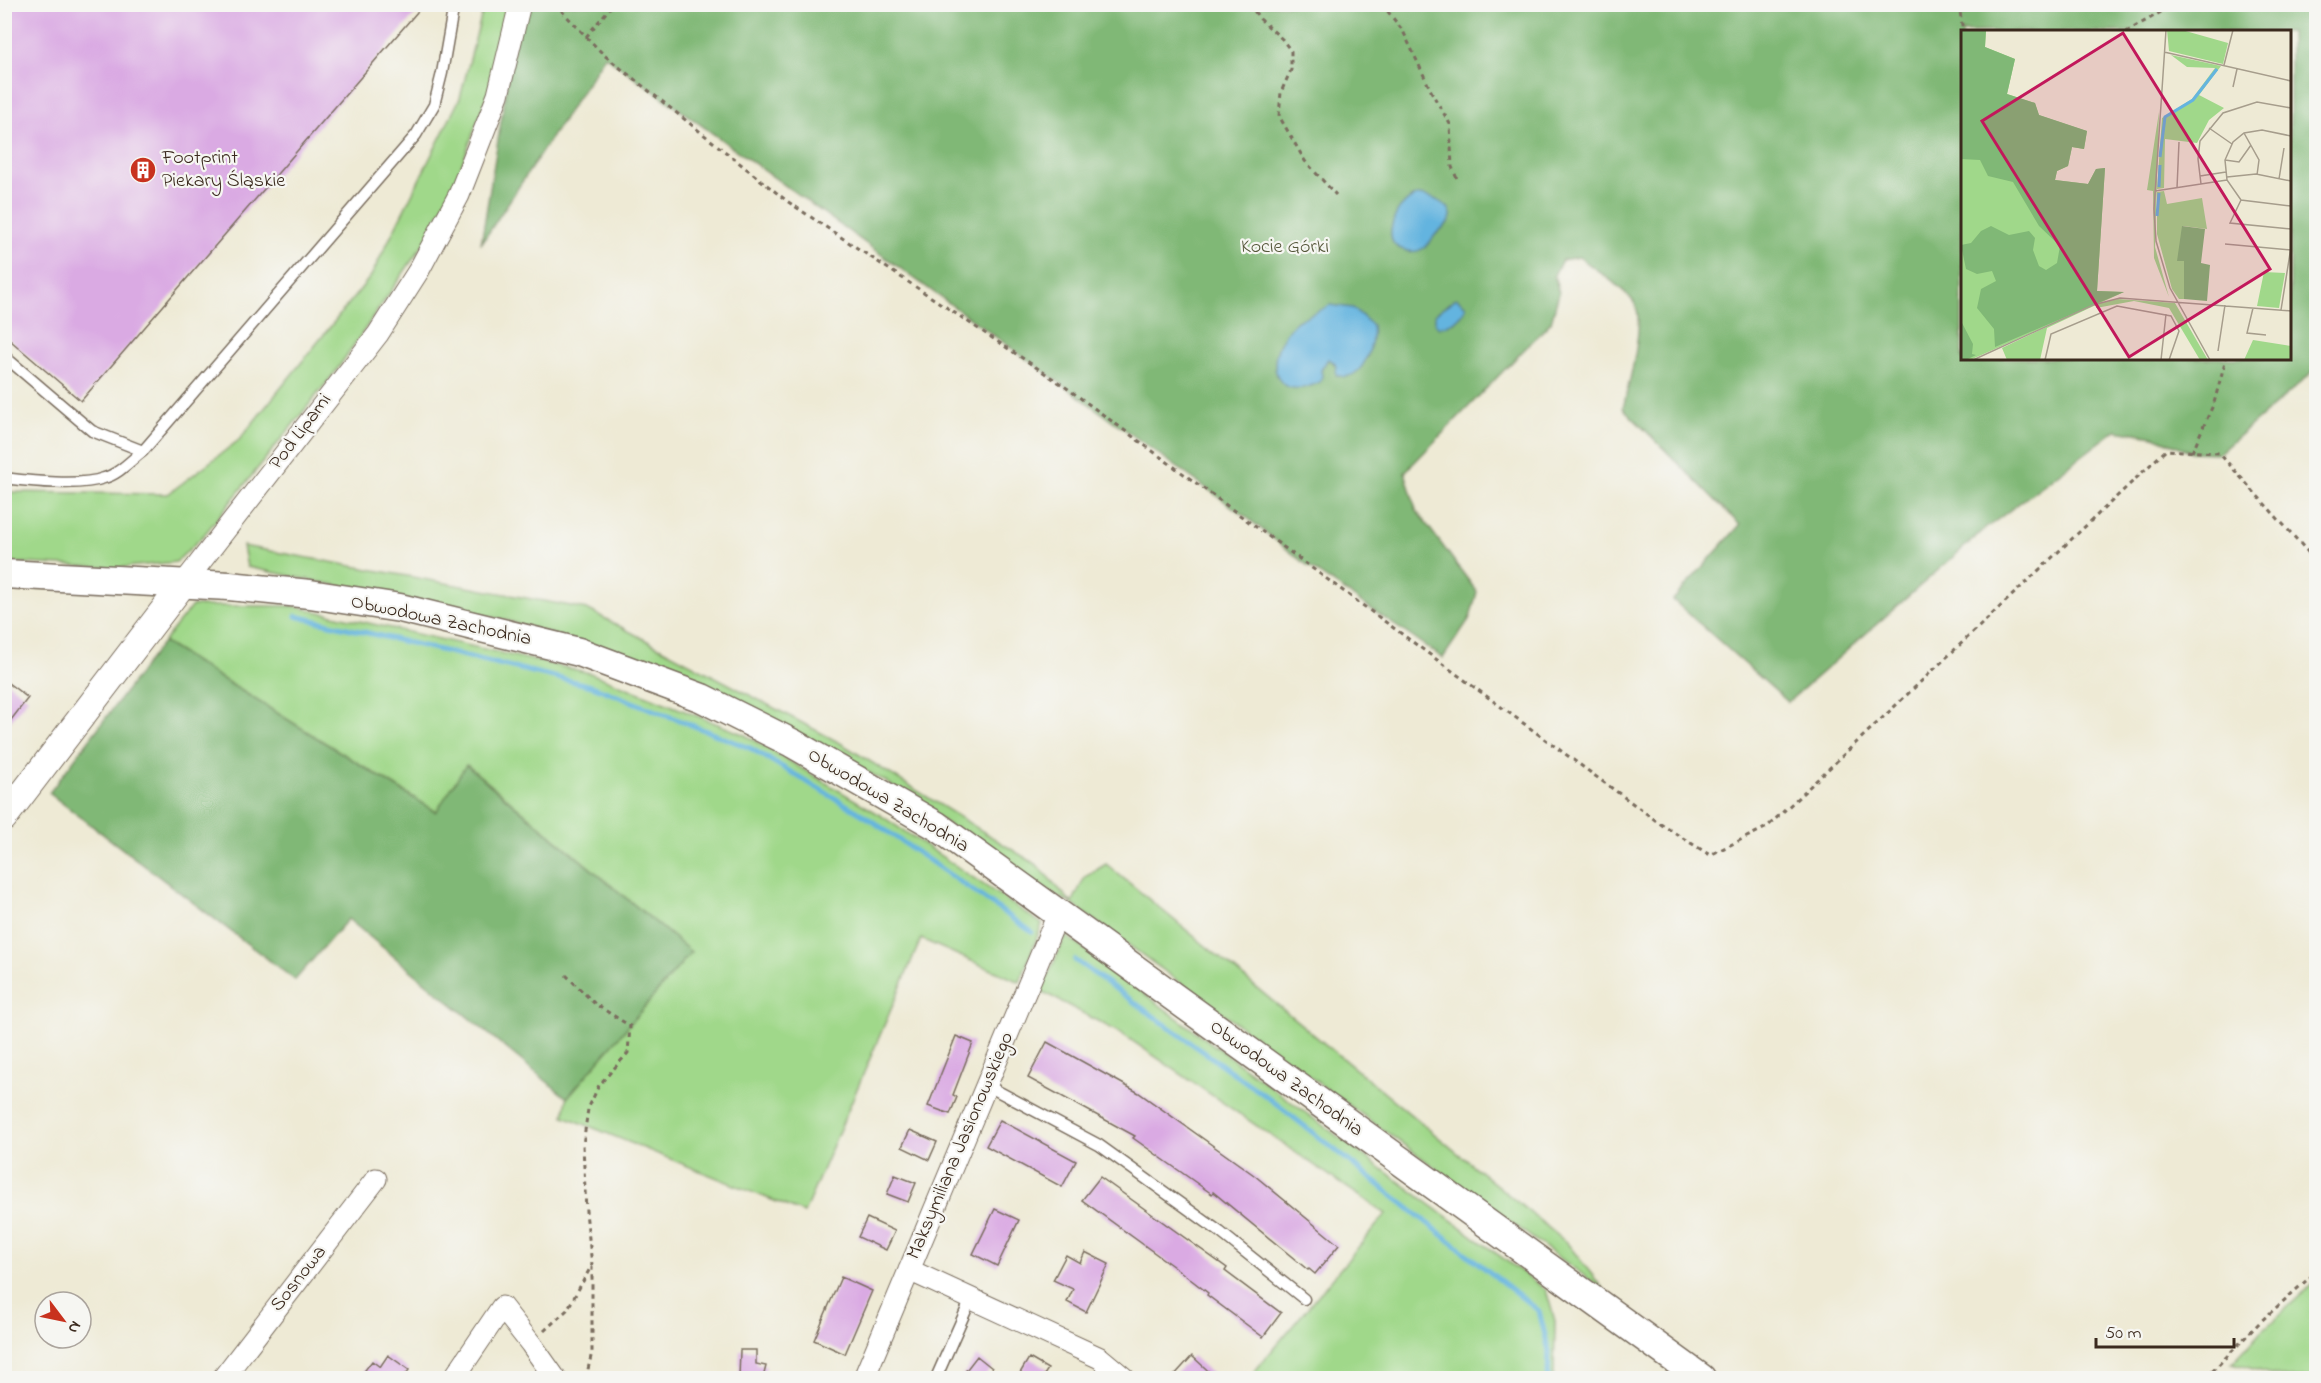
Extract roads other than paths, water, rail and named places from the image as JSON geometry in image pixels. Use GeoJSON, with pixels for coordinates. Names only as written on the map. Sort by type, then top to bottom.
{"type":"FeatureCollection","features":[{"type":"Feature","properties":{"kind":"main road","name":"Obwodowa Zachodnia"},"geometry":{"type":"LineString","coordinates":[[4,574],[184,583],[310,594],[400,608],[579,652],[702,698],[792,743],[937,826],[1701,1378]]}},
{"type":"Feature","properties":{"kind":"street","name":"Pod Lipami"},"geometry":{"type":"LineString","coordinates":[[4,818],[378,334],[419,270],[459,195],[498,95],[520,4]]}},
{"type":"Feature","properties":{"kind":"street","name":"Maksymiliana Jasionowskiego"},"geometry":{"type":"LineString","coordinates":[[864,1378],[1058,914]]}},
{"type":"Feature","properties":{"kind":"street","name":"Sosnowa"},"geometry":{"type":"LineString","coordinates":[[223,1378],[376,1179]]}},
{"type":"Feature","properties":{"kind":"street"},"geometry":{"type":"LineString","coordinates":[[909,1270],[1100,1358],[1124,1378]]}},
{"type":"Feature","properties":{"kind":"street"},"geometry":{"type":"LineString","coordinates":[[454,1378],[502,1307],[555,1378]]}},
{"type":"Feature","properties":{"kind":"lane"},"geometry":{"type":"LineString","coordinates":[[4,478],[79,482],[104,478],[122,468],[143,450],[416,135],[434,105],[454,4]]}},
{"type":"Feature","properties":{"kind":"lane"},"geometry":{"type":"LineString","coordinates":[[4,356],[92,431],[143,450]]}},
{"type":"Feature","properties":{"kind":"lane"},"geometry":{"type":"LineString","coordinates":[[986,1085],[1099,1144],[1220,1232],[1304,1299]]}},
{"type":"Feature","properties":{"kind":"lane"},"geometry":{"type":"LineString","coordinates":[[936,1378],[971,1299]]}},
{"type":"Feature","properties":{"kind":"water"},"geometry":{"type":"Polygon","coordinates":[[[1419,195],[1434,199],[1444,205],[1451,212],[1451,217],[1425,247],[1411,252],[1394,244],[1391,233],[1400,208],[1411,198],[1419,195]]]}},
{"type":"Feature","properties":{"kind":"water"},"geometry":{"type":"Polygon","coordinates":[[[1456,298],[1466,306],[1462,314],[1451,323],[1438,327],[1435,323],[1435,314],[1456,298]]]}},
{"type":"Feature","properties":{"kind":"water"},"geometry":{"type":"Polygon","coordinates":[[[1330,305],[1353,308],[1372,325],[1369,352],[1360,369],[1345,377],[1336,375],[1335,365],[1328,359],[1321,370],[1320,382],[1303,388],[1290,387],[1281,382],[1276,373],[1275,361],[1285,334],[1296,322],[1330,305]]]}},
{"type":"Feature","properties":{"kind":"waterway"},"geometry":{"type":"LineString","coordinates":[[296,616],[592,686],[750,748],[865,816],[1032,932]]}},
{"type":"Feature","properties":{"kind":"waterway"},"geometry":{"type":"LineString","coordinates":[[1075,960],[1274,1102],[1539,1311],[1549,1351],[1548,1378]]}},
{"type":"Feature","properties":{"kind":"place","name":"Footprint Piekary Śląskie"},"geometry":{"type":"Point","coordinates":[143,170]}},
{"type":"Feature","properties":{"kind":"park label","name":"Kocie Górki"},"geometry":{"type":"Point","coordinates":[1285,247]}}]}
